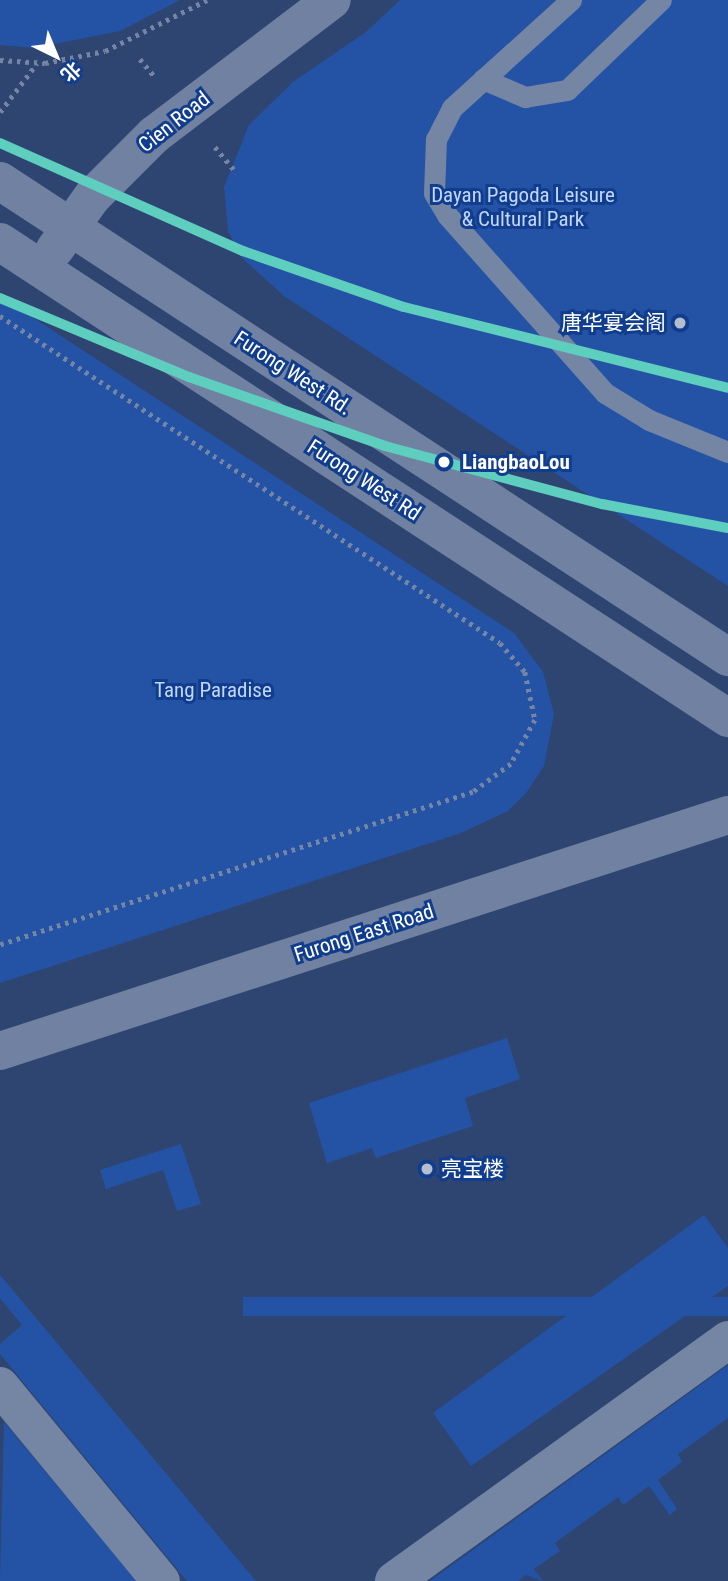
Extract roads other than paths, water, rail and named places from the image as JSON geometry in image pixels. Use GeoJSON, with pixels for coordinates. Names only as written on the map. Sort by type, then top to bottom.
{"type":"FeatureCollection","features":[{"type":"Feature","properties":{"kind":"main road","name":"Cien Road"},"geometry":{"type":"LineString","coordinates":[[41,269],[69,227],[154,135],[332,0]]}},
{"type":"Feature","properties":{"kind":"main road","name":"Furong West Rd."},"geometry":{"type":"LineString","coordinates":[[0,181],[728,657]]}},
{"type":"Feature","properties":{"kind":"main road","name":"Furong West Rd"},"geometry":{"type":"LineString","coordinates":[[0,242],[728,718]]}},
{"type":"Feature","properties":{"kind":"main road","name":"Furong East Road"},"geometry":{"type":"LineString","coordinates":[[0,1051],[728,814]]}},
{"type":"Feature","properties":{"kind":"street"},"geometry":{"type":"LineString","coordinates":[[394,1581],[728,1340]]}},
{"type":"Feature","properties":{"kind":"street"},"geometry":{"type":"LineString","coordinates":[[0,1386],[161,1581]]}},
{"type":"Feature","properties":{"kind":"lane"},"geometry":{"type":"LineString","coordinates":[[571,0],[452,108],[436,139],[432,180],[439,204],[605,393],[649,420],[728,452]]}},
{"type":"Feature","properties":{"kind":"lane"},"geometry":{"type":"LineString","coordinates":[[484,79],[525,97],[567,90],[661,0]]}},
{"type":"Feature","properties":{"kind":"place","name":"唐华宴会阁"},"geometry":{"type":"Point","coordinates":[680,323]}},
{"type":"Feature","properties":{"kind":"place","name":"LiangbaoLou"},"geometry":{"type":"Point","coordinates":[444,462]}},
{"type":"Feature","properties":{"kind":"place","name":"亮宝楼"},"geometry":{"type":"Point","coordinates":[427,1169]}},
{"type":"Feature","properties":{"kind":"park label","name":"Dayan Pagoda Leisure & Cultural Park"},"geometry":{"type":"Point","coordinates":[523,207]}},
{"type":"Feature","properties":{"kind":"park label","name":"Tang Paradise"},"geometry":{"type":"Point","coordinates":[213,690]}}]}
